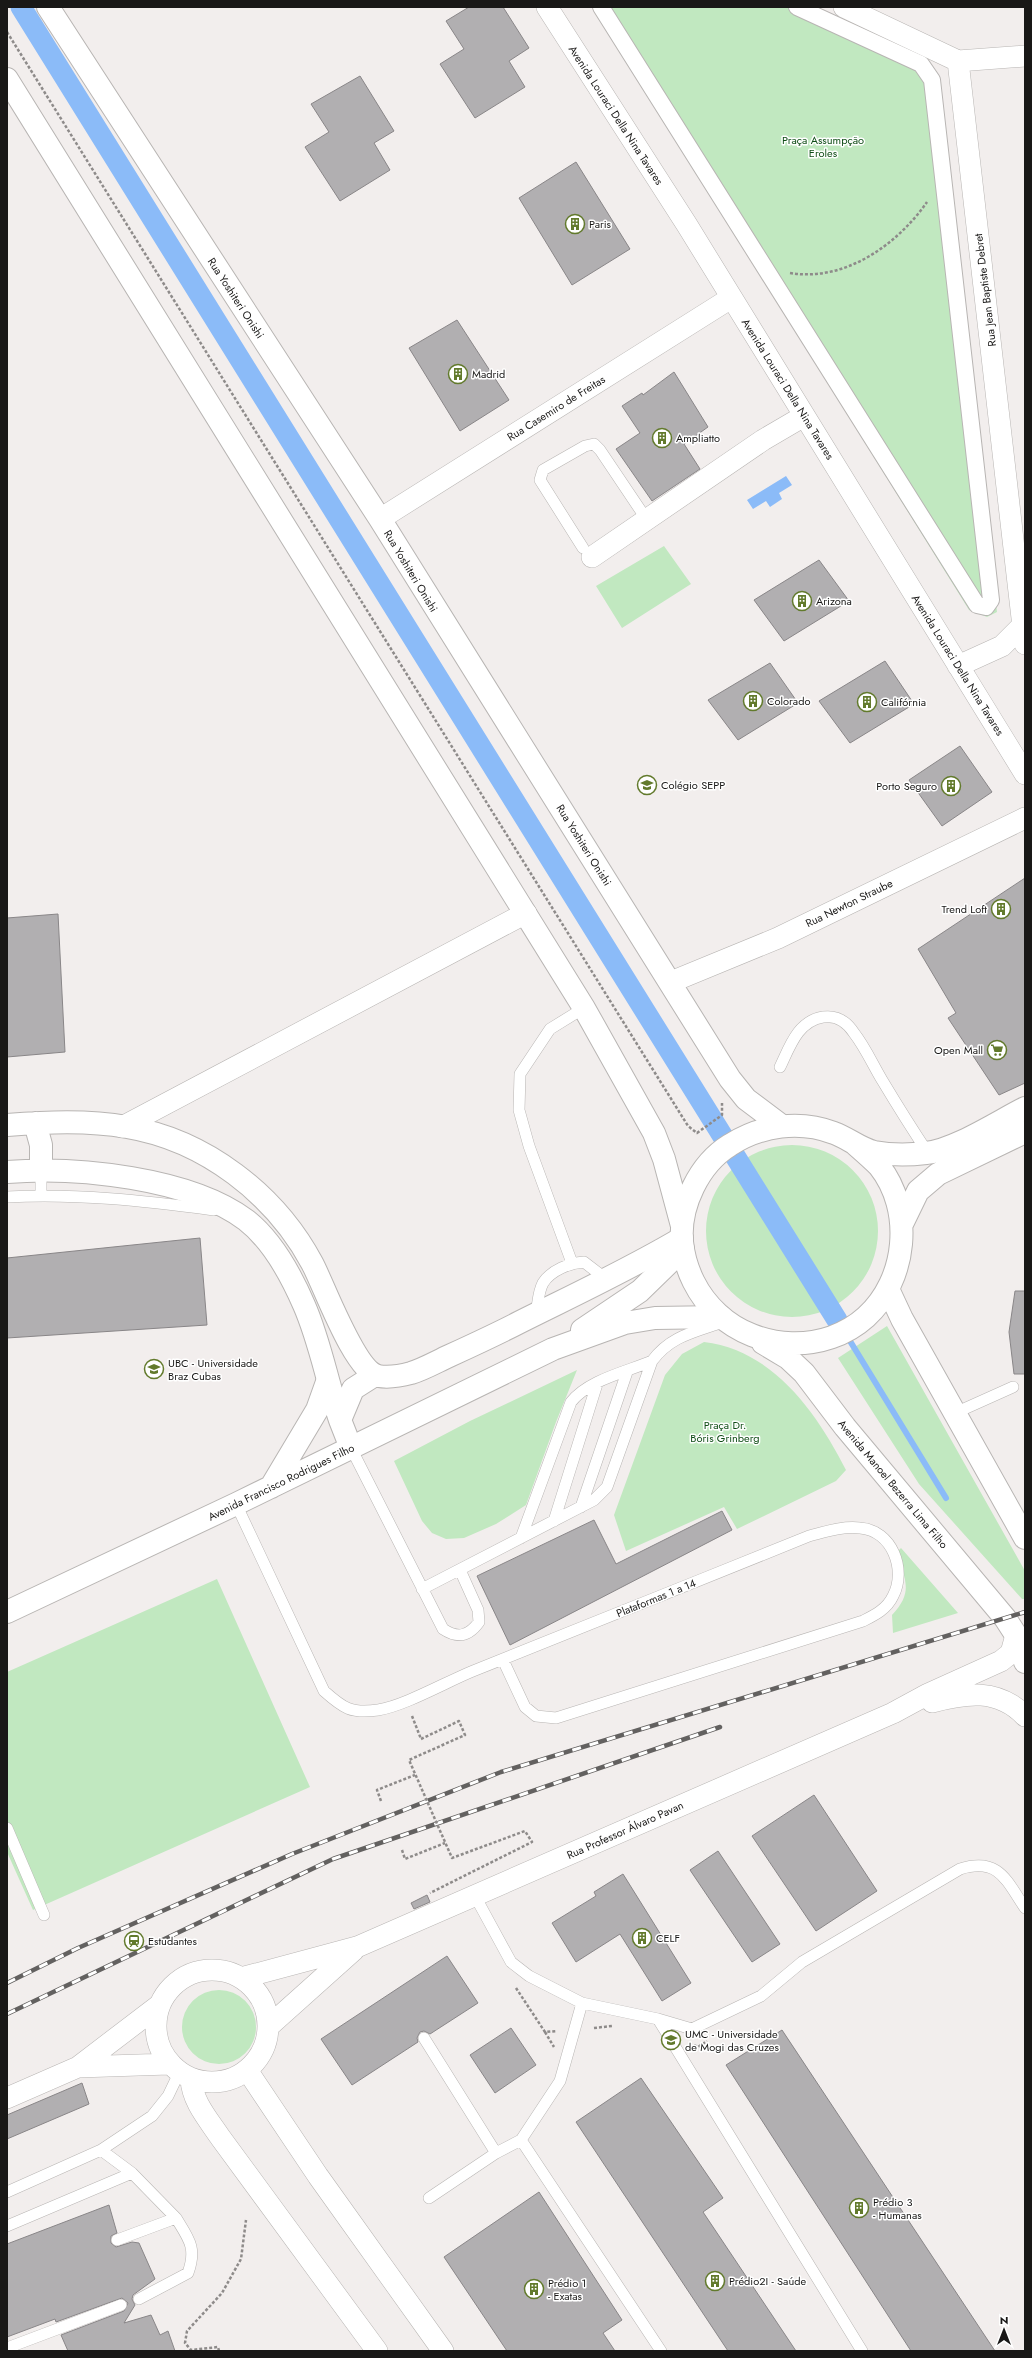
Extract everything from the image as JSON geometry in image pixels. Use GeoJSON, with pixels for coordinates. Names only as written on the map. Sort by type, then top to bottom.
{"type":"FeatureCollection","features":[{"type":"Feature","properties":{"kind":"main road","name":"Rua Yoshiteri Onishi"},"geometry":{"type":"LineString","coordinates":[[48,7],[380,519],[469,666],[671,982],[730,1079],[746,1099],[782,1126]]}},
{"type":"Feature","properties":{"kind":"main road"},"geometry":{"type":"LineString","coordinates":[[7,79],[584,1008],[654,1133],[664,1158],[682,1238],[606,1279],[414,1372],[388,1377],[375,1375],[364,1365],[353,1348],[312,1262],[281,1219],[249,1184],[217,1161],[165,1138],[122,1126],[58,1123],[7,1125]]}},
{"type":"Feature","properties":{"kind":"main road","name":"Avenida Francisco Rodrigues Filho"},"geometry":{"type":"LineString","coordinates":[[856,1145],[879,1167],[895,1194],[902,1224],[901,1254],[888,1289],[866,1317],[835,1336],[799,1344],[763,1340],[728,1322],[707,1304],[691,1278],[682,1238],[689,1196],[704,1169],[728,1145],[752,1133],[782,1126],[813,1127],[836,1134],[873,1152],[895,1154],[928,1153],[954,1144],[1025,1108]]}},
{"type":"Feature","properties":{"kind":"main road"},"geometry":{"type":"LineString","coordinates":[[36,1123],[48,1169]]}},
{"type":"Feature","properties":{"kind":"main road"},"geometry":{"type":"LineString","coordinates":[[48,1169],[58,1123]]}},
{"type":"Feature","properties":{"kind":"main road","name":"Avenida Francisco Rodrigues Filho"},"geometry":{"type":"LineString","coordinates":[[902,1224],[918,1191],[938,1174],[1025,1132]]}},
{"type":"Feature","properties":{"kind":"main road"},"geometry":{"type":"LineString","coordinates":[[7,1172],[48,1169],[130,1179],[190,1192],[215,1201],[235,1212],[247,1221],[267,1240],[288,1274],[314,1327],[327,1382],[350,1448]]}},
{"type":"Feature","properties":{"kind":"main road","name":"Avenida Francisco Rodrigues Filho"},"geometry":{"type":"LineString","coordinates":[[553,1349],[640,1291],[682,1238]]}},
{"type":"Feature","properties":{"kind":"main road"},"geometry":{"type":"LineString","coordinates":[[888,1289],[902,1319],[1025,1538]]}},
{"type":"Feature","properties":{"kind":"main road","name":"Avenida Francisco Rodrigues Filho"},"geometry":{"type":"LineString","coordinates":[[7,1612],[236,1504],[553,1349],[625,1323],[655,1318],[728,1322]]}},
{"type":"Feature","properties":{"kind":"main road","name":"Avenida Manoel Bezerra Lima Filho"},"geometry":{"type":"LineString","coordinates":[[728,1322],[788,1358],[804,1372],[845,1427],[1005,1618],[1016,1635],[1025,1662]]}},
{"type":"Feature","properties":{"kind":"main road"},"geometry":{"type":"LineString","coordinates":[[340,1420],[353,1389],[375,1375]]}},
{"type":"Feature","properties":{"kind":"main road"},"geometry":{"type":"LineString","coordinates":[[271,1487],[317,1410],[327,1382]]}},
{"type":"Feature","properties":{"kind":"street","name":"Avenida Louraci Della Nina Tavares"},"geometry":{"type":"LineString","coordinates":[[547,7],[732,298],[1025,774]]}},
{"type":"Feature","properties":{"kind":"street"},"geometry":{"type":"LineString","coordinates":[[601,7],[977,605],[986,607],[991,600],[932,80],[921,64],[797,7]]}},
{"type":"Feature","properties":{"kind":"street"},"geometry":{"type":"LineString","coordinates":[[844,7],[958,61],[1025,56]]}},
{"type":"Feature","properties":{"kind":"street","name":"Rua Jean Baptiste Debret"},"geometry":{"type":"LineString","coordinates":[[958,61],[1024,634]]}},
{"type":"Feature","properties":{"kind":"street","name":"Rua Casemiro de Freitas"},"geometry":{"type":"LineString","coordinates":[[380,519],[732,298]]}},
{"type":"Feature","properties":{"kind":"street"},"geometry":{"type":"LineString","coordinates":[[587,552],[647,520],[763,440],[804,416]]}},
{"type":"Feature","properties":{"kind":"street"},"geometry":{"type":"LineString","coordinates":[[958,666],[1024,634]]}},
{"type":"Feature","properties":{"kind":"street","name":"Rua Newton Straube"},"geometry":{"type":"LineString","coordinates":[[671,982],[778,938],[1025,818]]}},
{"type":"Feature","properties":{"kind":"street"},"geometry":{"type":"LineString","coordinates":[[122,1126],[526,913]]}},
{"type":"Feature","properties":{"kind":"street","name":"Rua Professor Álvaro Pavan"},"geometry":{"type":"LineString","coordinates":[[241,1978],[357,1947],[893,1713],[928,1694],[1001,1661],[1010,1653],[1016,1635]]}},
{"type":"Feature","properties":{"kind":"street","name":"Rua Professor Álvaro Pavan"},"geometry":{"type":"LineString","coordinates":[[893,1713],[957,1696],[986,1694],[1005,1702],[1025,1716]]}},
{"type":"Feature","properties":{"kind":"street","name":"Rua Professor Álvaro Pavan"},"geometry":{"type":"LineString","coordinates":[[268,2027],[357,1947]]}},
{"type":"Feature","properties":{"kind":"street"},"geometry":{"type":"LineString","coordinates":[[78,2067],[179,2072],[210,2083],[230,2080],[247,2070],[259,2058],[266,2044],[268,2027],[267,2013],[261,1999],[253,1987],[241,1978],[222,1971],[203,1970],[184,1977],[168,1989],[158,2006],[154,2026],[158,2046],[179,2072],[191,2088],[198,2105],[220,2137],[377,2351]]}},
{"type":"Feature","properties":{"kind":"street"},"geometry":{"type":"LineString","coordinates":[[7,2098],[78,2067],[158,2006]]}},
{"type":"Feature","properties":{"kind":"street"},"geometry":{"type":"LineString","coordinates":[[247,2070],[318,2176],[443,2351]]}},
{"type":"Feature","properties":{"kind":"lane"},"geometry":{"type":"LineString","coordinates":[[587,552],[540,480],[543,470],[584,446],[594,444],[600,450],[647,520]]}},
{"type":"Feature","properties":{"kind":"lane"},"geometry":{"type":"LineString","coordinates":[[572,1263],[529,1146],[519,1110],[520,1074],[550,1030],[584,1008]]}},
{"type":"Feature","properties":{"kind":"lane"},"geometry":{"type":"LineString","coordinates":[[780,1067],[792,1041],[800,1029],[813,1018],[830,1016],[841,1019],[854,1032],[906,1121],[928,1153]]}},
{"type":"Feature","properties":{"kind":"lane"},"geometry":{"type":"LineString","coordinates":[[41,1195],[48,1169]]}},
{"type":"Feature","properties":{"kind":"lane"},"geometry":{"type":"LineString","coordinates":[[48,1169],[54,1195]]}},
{"type":"Feature","properties":{"kind":"lane"},"geometry":{"type":"LineString","coordinates":[[7,1197],[54,1195],[179,1205],[235,1212]]}},
{"type":"Feature","properties":{"kind":"lane"},"geometry":{"type":"LineString","coordinates":[[536,1314],[543,1282],[556,1271],[572,1263],[584,1262],[606,1279]]}},
{"type":"Feature","properties":{"kind":"lane"},"geometry":{"type":"LineString","coordinates":[[422,1589],[594,1500],[607,1487],[652,1361],[662,1347],[691,1332],[728,1322]]}},
{"type":"Feature","properties":{"kind":"lane"},"geometry":{"type":"LineString","coordinates":[[521,1538],[571,1402],[576,1395],[597,1384],[652,1361]]}},
{"type":"Feature","properties":{"kind":"lane"},"geometry":{"type":"LineString","coordinates":[[581,1507],[627,1372]]}},
{"type":"Feature","properties":{"kind":"lane"},"geometry":{"type":"LineString","coordinates":[[554,1521],[597,1384]]}},
{"type":"Feature","properties":{"kind":"lane"},"geometry":{"type":"LineString","coordinates":[[955,1413],[1013,1387]]}},
{"type":"Feature","properties":{"kind":"lane"},"geometry":{"type":"LineString","coordinates":[[350,1448],[443,1629],[452,1635],[464,1635],[473,1630],[479,1622],[478,1610],[460,1570]]}},
{"type":"Feature","properties":{"kind":"lane","name":"Plataformas 1 a 14"},"geometry":{"type":"LineString","coordinates":[[236,1504],[324,1691],[342,1707],[357,1711],[379,1710],[405,1700],[503,1660],[808,1536],[839,1528],[861,1528],[881,1536],[890,1545],[898,1563],[898,1581],[893,1597],[880,1612],[863,1621],[556,1718],[536,1716],[525,1707],[503,1660]]}},
{"type":"Feature","properties":{"kind":"lane"},"geometry":{"type":"LineString","coordinates":[[7,1828],[44,1915]]}},
{"type":"Feature","properties":{"kind":"lane"},"geometry":{"type":"LineString","coordinates":[[475,1896],[512,1962],[529,1976],[582,2003],[658,2019],[692,2029],[761,1996],[802,1962],[960,1868],[974,1864],[986,1864],[995,1868],[1007,1880],[1025,1908]]}},
{"type":"Feature","properties":{"kind":"lane"},"geometry":{"type":"LineString","coordinates":[[428,2198],[496,2153],[521,2140],[560,2081],[582,2003]]}},
{"type":"Feature","properties":{"kind":"lane"},"geometry":{"type":"LineString","coordinates":[[658,2019],[862,2351]]}},
{"type":"Feature","properties":{"kind":"lane"},"geometry":{"type":"LineString","coordinates":[[424,2038],[496,2153]]}},
{"type":"Feature","properties":{"kind":"lane"},"geometry":{"type":"LineString","coordinates":[[7,2192],[101,2150],[152,2116],[168,2096],[179,2072]]}},
{"type":"Feature","properties":{"kind":"lane"},"geometry":{"type":"LineString","coordinates":[[521,2140],[661,2351]]}},
{"type":"Feature","properties":{"kind":"lane"},"geometry":{"type":"LineString","coordinates":[[101,2150],[132,2174],[176,2218],[193,2252],[188,2273],[139,2299]]}},
{"type":"Feature","properties":{"kind":"lane"},"geometry":{"type":"LineString","coordinates":[[7,2226],[132,2174]]}},
{"type":"Feature","properties":{"kind":"lane"},"geometry":{"type":"LineString","coordinates":[[118,2240],[176,2218]]}},
{"type":"Feature","properties":{"kind":"lane"},"geometry":{"type":"LineString","coordinates":[[7,2348],[121,2305]]}},
{"type":"Feature","properties":{"kind":"path"},"geometry":{"type":"LineString","coordinates":[[7,32],[688,1126],[697,1133],[722,1115],[722,1102],[718,1096]]}},
{"type":"Feature","properties":{"kind":"path"},"geometry":{"type":"LineString","coordinates":[[762,263],[783,272],[799,274],[846,267],[870,256],[895,239],[916,218],[943,174]]}},
{"type":"Feature","properties":{"kind":"path"},"geometry":{"type":"LineString","coordinates":[[405,1700],[421,1739],[459,1721],[465,1735],[409,1760],[452,1858],[526,1831],[532,1842],[430,1893]]}},
{"type":"Feature","properties":{"kind":"path"},"geometry":{"type":"LineString","coordinates":[[381,1801],[377,1790],[416,1775]]}},
{"type":"Feature","properties":{"kind":"path"},"geometry":{"type":"LineString","coordinates":[[402,1850],[405,1859],[445,1843]]}},
{"type":"Feature","properties":{"kind":"path"},"geometry":{"type":"LineString","coordinates":[[515,1986],[545,2032],[594,2028],[596,2006]]}},
{"type":"Feature","properties":{"kind":"path"},"geometry":{"type":"LineString","coordinates":[[219,2351],[218,2347],[190,2350],[185,2343],[187,2331],[222,2293],[242,2259],[246,2220]]}},
{"type":"Feature","properties":{"kind":"green space","name":"Praça Assumpção Eroles"},"geometry":{"type":"Polygon","coordinates":[[[594,7],[812,7],[936,76],[997,612],[987,617],[969,610],[594,7]]]}},
{"type":"Feature","properties":{"kind":"green space"},"geometry":{"type":"Polygon","coordinates":[[[664,546],[691,584],[622,628],[596,586],[664,546]]]}},
{"type":"Feature","properties":{"kind":"green space"},"geometry":{"type":"Polygon","coordinates":[[[784,1145],[800,1145],[817,1148],[833,1155],[847,1164],[859,1176],[868,1190],[875,1206],[878,1231],[877,1248],[872,1264],[859,1286],[847,1298],[833,1307],[817,1314],[800,1317],[784,1317],[767,1314],[751,1307],[737,1298],[725,1286],[716,1272],[709,1256],[706,1239],[706,1223],[709,1206],[716,1190],[725,1176],[737,1164],[751,1155],[767,1148],[784,1145]]]}},
{"type":"Feature","properties":{"kind":"green space"},"geometry":{"type":"Polygon","coordinates":[[[887,1326],[1025,1571],[1025,1599],[1022,1599],[919,1484],[838,1358],[887,1326]]]}},
{"type":"Feature","properties":{"kind":"green space","name":"Praça Dr. Bóris Grinberg"},"geometry":{"type":"Polygon","coordinates":[[[704,1342],[729,1347],[751,1357],[772,1371],[807,1407],[834,1448],[846,1470],[836,1481],[737,1529],[724,1507],[626,1551],[614,1515],[665,1375],[682,1354],[704,1342]]]}},
{"type":"Feature","properties":{"kind":"green space"},"geometry":{"type":"Polygon","coordinates":[[[577,1370],[556,1422],[526,1505],[496,1524],[464,1538],[446,1539],[432,1533],[422,1521],[394,1461],[470,1421],[577,1370]]]}},
{"type":"Feature","properties":{"kind":"green space"},"geometry":{"type":"Polygon","coordinates":[[[901,1548],[958,1613],[893,1633],[892,1615],[899,1607],[903,1599],[906,1585],[897,1552],[901,1548]]]}},
{"type":"Feature","properties":{"kind":"green space"},"geometry":{"type":"Polygon","coordinates":[[[217,1579],[310,1787],[33,1910],[7,1852],[7,1672],[217,1579]]]}},
{"type":"Feature","properties":{"kind":"green space"},"geometry":{"type":"Polygon","coordinates":[[[219,1990],[233,1993],[245,2001],[253,2013],[256,2027],[253,2041],[245,2053],[233,2061],[219,2064],[205,2061],[193,2053],[185,2041],[182,2027],[185,2013],[193,2001],[205,1993],[219,1990]]]}},
{"type":"Feature","properties":{"kind":"water"},"geometry":{"type":"Polygon","coordinates":[[[786,476],[792,485],[779,493],[782,499],[770,507],[766,501],[753,509],[747,500],[786,476]]]}},
{"type":"Feature","properties":{"kind":"building"},"geometry":{"type":"Polygon","coordinates":[[[469,7],[503,7],[529,48],[509,61],[525,87],[475,118],[440,64],[464,49],[446,21],[469,7]]]}},
{"type":"Feature","properties":{"kind":"building"},"geometry":{"type":"Polygon","coordinates":[[[360,76],[394,131],[374,143],[390,170],[340,201],[305,147],[329,132],[311,104],[360,76]]]}},
{"type":"Feature","properties":{"kind":"building","name":"Paris"},"geometry":{"type":"Polygon","coordinates":[[[576,162],[630,249],[572,285],[519,198],[576,162]]]}},
{"type":"Feature","properties":{"kind":"building","name":"Madrid"},"geometry":{"type":"Polygon","coordinates":[[[457,320],[509,400],[460,431],[409,348],[457,320]]]}},
{"type":"Feature","properties":{"kind":"building","name":"Ampliatto"},"geometry":{"type":"Polygon","coordinates":[[[674,372],[708,427],[684,444],[700,469],[652,501],[616,449],[640,433],[622,406],[642,393],[643,395],[674,372]]]}},
{"type":"Feature","properties":{"kind":"building","name":"Arizona"},"geometry":{"type":"Polygon","coordinates":[[[819,560],[849,601],[784,641],[754,600],[819,560]]]}},
{"type":"Feature","properties":{"kind":"building","name":"Califórnia"},"geometry":{"type":"Polygon","coordinates":[[[885,661],[914,704],[850,743],[819,701],[885,661]]]}},
{"type":"Feature","properties":{"kind":"building","name":"Colorado"},"geometry":{"type":"Polygon","coordinates":[[[770,663],[798,703],[738,740],[708,700],[770,663]]]}},
{"type":"Feature","properties":{"kind":"building","name":"Porto Seguro"},"geometry":{"type":"Polygon","coordinates":[[[960,746],[992,792],[942,826],[909,780],[960,746]]]}},
{"type":"Feature","properties":{"kind":"building"},"geometry":{"type":"Polygon","coordinates":[[[1025,878],[1025,1083],[999,1095],[948,1018],[956,1013],[918,949],[1025,878]]]}},
{"type":"Feature","properties":{"kind":"building"},"geometry":{"type":"Polygon","coordinates":[[[58,914],[65,1052],[7,1057],[7,918],[58,914]]]}},
{"type":"Feature","properties":{"kind":"building"},"geometry":{"type":"Polygon","coordinates":[[[200,1238],[207,1325],[7,1338],[7,1258],[200,1238]]]}},
{"type":"Feature","properties":{"kind":"building"},"geometry":{"type":"Polygon","coordinates":[[[1015,1291],[1025,1291],[1025,1374],[1014,1374],[1009,1332],[1015,1291]]]}},
{"type":"Feature","properties":{"kind":"building"},"geometry":{"type":"Polygon","coordinates":[[[722,1511],[732,1530],[510,1645],[477,1576],[594,1520],[616,1564],[722,1511]]]}},
{"type":"Feature","properties":{"kind":"building"},"geometry":{"type":"Polygon","coordinates":[[[814,1795],[877,1891],[816,1931],[752,1836],[814,1795]]]}},
{"type":"Feature","properties":{"kind":"building"},"geometry":{"type":"Polygon","coordinates":[[[718,1851],[780,1944],[752,1962],[690,1870],[718,1851]]]}},
{"type":"Feature","properties":{"kind":"building","name":"CELF"},"geometry":{"type":"Polygon","coordinates":[[[623,1874],[691,1983],[662,2001],[620,1934],[576,1962],[552,1923],[596,1896],[594,1892],[623,1874]]]}},
{"type":"Feature","properties":{"kind":"building"},"geometry":{"type":"Polygon","coordinates":[[[427,1895],[430,1902],[414,1909],[411,1903],[427,1895]]]}},
{"type":"Feature","properties":{"kind":"building"},"geometry":{"type":"Polygon","coordinates":[[[447,1956],[478,2003],[430,2034],[424,2031],[420,2032],[417,2038],[418,2042],[352,2085],[321,2039],[447,1956]]]}},
{"type":"Feature","properties":{"kind":"building"},"geometry":{"type":"Polygon","coordinates":[[[511,2028],[536,2065],[495,2093],[470,2055],[511,2028]]]}},
{"type":"Feature","properties":{"kind":"building","name":"Prédio 3 - Humanas"},"geometry":{"type":"Polygon","coordinates":[[[782,2030],[995,2351],[911,2351],[726,2065],[782,2030]]]}},
{"type":"Feature","properties":{"kind":"building","name":"Prédio2I - Saúde"},"geometry":{"type":"Polygon","coordinates":[[[641,2078],[723,2198],[703,2212],[796,2351],[728,2351],[576,2122],[641,2078]]]}},
{"type":"Feature","properties":{"kind":"building"},"geometry":{"type":"Polygon","coordinates":[[[82,2083],[89,2104],[7,2139],[7,2115],[82,2083]]]}},
{"type":"Feature","properties":{"kind":"building","name":"Prédio 1 - Exatas"},"geometry":{"type":"Polygon","coordinates":[[[539,2192],[622,2320],[603,2333],[615,2351],[507,2351],[444,2257],[539,2192]]]}},
{"type":"Feature","properties":{"kind":"building"},"geometry":{"type":"Polygon","coordinates":[[[109,2205],[117,2233],[111,2236],[111,2243],[116,2247],[132,2242],[139,2243],[155,2279],[133,2295],[132,2299],[135,2305],[124,2323],[151,2315],[160,2335],[168,2331],[175,2351],[68,2351],[61,2335],[124,2311],[128,2303],[122,2298],[56,2322],[55,2319],[7,2337],[7,2244],[109,2205]]]}},
{"type":"Feature","properties":{"kind":"waterway"},"geometry":{"type":"LineString","coordinates":[[21,7],[837,1320]]}},
{"type":"Feature","properties":{"kind":"waterway"},"geometry":{"type":"LineString","coordinates":[[850,1341],[946,1498]]}},
{"type":"Feature","properties":{"kind":"railway"},"geometry":{"type":"LineString","coordinates":[[7,1983],[78,1948],[292,1854],[501,1772],[1025,1612]]}},
{"type":"Feature","properties":{"kind":"railway"},"geometry":{"type":"LineString","coordinates":[[7,2014],[333,1859],[720,1727]]}},
{"type":"Feature","properties":{"kind":"place","name":"Paris"},"geometry":{"type":"Point","coordinates":[575,224]}},
{"type":"Feature","properties":{"kind":"place","name":"Madrid"},"geometry":{"type":"Point","coordinates":[458,374]}},
{"type":"Feature","properties":{"kind":"place","name":"Ampliatto"},"geometry":{"type":"Point","coordinates":[662,438]}},
{"type":"Feature","properties":{"kind":"place","name":"Arizona"},"geometry":{"type":"Point","coordinates":[802,601]}},
{"type":"Feature","properties":{"kind":"place","name":"Colorado"},"geometry":{"type":"Point","coordinates":[753,701]}},
{"type":"Feature","properties":{"kind":"place","name":"Califórnia"},"geometry":{"type":"Point","coordinates":[867,702]}},
{"type":"Feature","properties":{"kind":"place","name":"Colégio SEPP"},"geometry":{"type":"Point","coordinates":[647,785]}},
{"type":"Feature","properties":{"kind":"place","name":"Porto Seguro"},"geometry":{"type":"Point","coordinates":[951,786]}},
{"type":"Feature","properties":{"kind":"place","name":"Trend Loft"},"geometry":{"type":"Point","coordinates":[1001,909]}},
{"type":"Feature","properties":{"kind":"place","name":"Open Mall"},"geometry":{"type":"Point","coordinates":[997,1050]}},
{"type":"Feature","properties":{"kind":"place","name":"UBC - Universidade Braz Cubas"},"geometry":{"type":"Point","coordinates":[154,1369]}},
{"type":"Feature","properties":{"kind":"place","name":"CELF"},"geometry":{"type":"Point","coordinates":[642,1938]}},
{"type":"Feature","properties":{"kind":"place","name":"Estudantes"},"geometry":{"type":"Point","coordinates":[134,1941]}},
{"type":"Feature","properties":{"kind":"place","name":"UMC - Universidade de Mogi das Cruzes"},"geometry":{"type":"Point","coordinates":[671,2040]}},
{"type":"Feature","properties":{"kind":"place","name":"Prédio 3 - Humanas"},"geometry":{"type":"Point","coordinates":[859,2208]}},
{"type":"Feature","properties":{"kind":"place","name":"Prédio2I - Saúde"},"geometry":{"type":"Point","coordinates":[715,2281]}},
{"type":"Feature","properties":{"kind":"place","name":"Prédio 1 - Exatas"},"geometry":{"type":"Point","coordinates":[534,2289]}}]}
